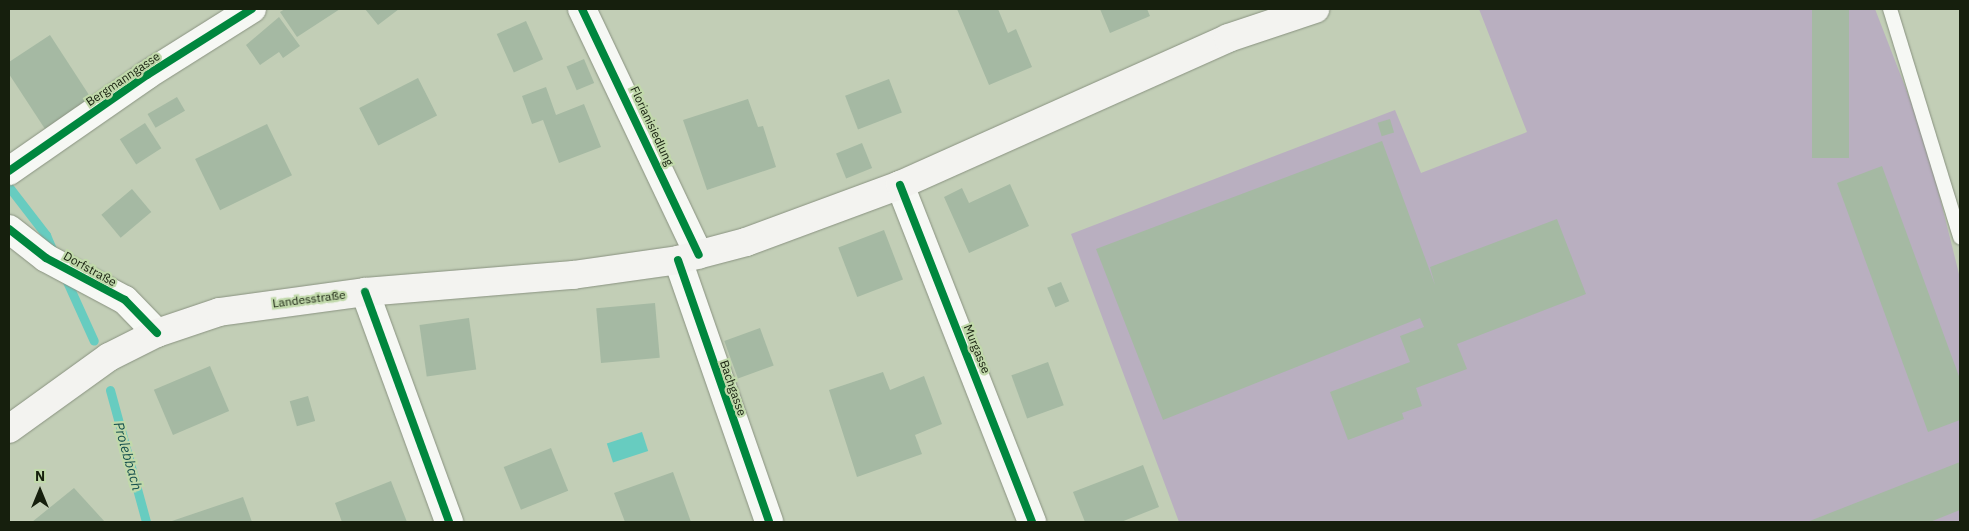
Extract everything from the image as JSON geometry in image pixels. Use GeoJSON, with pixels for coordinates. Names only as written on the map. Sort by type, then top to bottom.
{"type":"FeatureCollection","features":[{"type":"Feature","properties":{"kind":"main road","name":"Landesstraße"},"geometry":{"type":"LineString","coordinates":[[9,430],[109,357],[157,333],[219,312],[365,292],[573,275],[689,257],[746,242],[900,185],[1163,65],[1228,38],[1315,9]]}},
{"type":"Feature","properties":{"kind":"street","name":"Bergmanngasse"},"geometry":{"type":"LineString","coordinates":[[12,168],[147,75],[252,9]]}},
{"type":"Feature","properties":{"kind":"street","name":"Florianisiedlung"},"geometry":{"type":"LineString","coordinates":[[582,9],[689,257]]}},
{"type":"Feature","properties":{"kind":"street","name":"Murgasse"},"geometry":{"type":"LineString","coordinates":[[900,185],[1032,522]]}},
{"type":"Feature","properties":{"kind":"street","name":"Dorfstraße"},"geometry":{"type":"LineString","coordinates":[[9,229],[46,258],[72,270],[125,300],[157,333]]}},
{"type":"Feature","properties":{"kind":"street","name":"Bachgasse"},"geometry":{"type":"LineString","coordinates":[[689,257],[769,522]]}},
{"type":"Feature","properties":{"kind":"street"},"geometry":{"type":"LineString","coordinates":[[365,292],[449,522]]}},
{"type":"Feature","properties":{"kind":"lane"},"geometry":{"type":"LineString","coordinates":[[1890,9],[1960,237]]}},
{"type":"Feature","properties":{"kind":"shaded area"},"geometry":{"type":"Polygon","coordinates":[[[1479,9],[1875,9],[1925,138],[1960,278],[1960,522],[1179,522],[1071,234],[1395,110],[1421,173],[1527,132],[1479,9]]]}},
{"type":"Feature","properties":{"kind":"water"},"geometry":{"type":"Polygon","coordinates":[[[642,432],[648,451],[613,462],[607,443],[642,432]]]}},
{"type":"Feature","properties":{"kind":"building"},"geometry":{"type":"Polygon","coordinates":[[[285,9],[340,9],[297,37],[280,12],[285,9]]]}},
{"type":"Feature","properties":{"kind":"building"},"geometry":{"type":"Polygon","coordinates":[[[365,9],[399,9],[378,25],[365,9]]]}},
{"type":"Feature","properties":{"kind":"building"},"geometry":{"type":"Polygon","coordinates":[[[957,9],[998,9],[1008,33],[1016,29],[1032,67],[989,85],[957,9]]]}},
{"type":"Feature","properties":{"kind":"building"},"geometry":{"type":"Polygon","coordinates":[[[1100,9],[1147,9],[1150,16],[1110,33],[1100,9]]]}},
{"type":"Feature","properties":{"kind":"building"},"geometry":{"type":"Polygon","coordinates":[[[1812,9],[1849,9],[1849,158],[1812,158],[1812,9]]]}},
{"type":"Feature","properties":{"kind":"building"},"geometry":{"type":"Polygon","coordinates":[[[279,17],[300,46],[283,58],[279,52],[260,65],[246,45],[279,17]]]}},
{"type":"Feature","properties":{"kind":"building"},"geometry":{"type":"Polygon","coordinates":[[[526,21],[543,59],[514,72],[497,34],[526,21]]]}},
{"type":"Feature","properties":{"kind":"building"},"geometry":{"type":"Polygon","coordinates":[[[50,35],[91,98],[45,129],[9,74],[9,62],[50,35]]]}},
{"type":"Feature","properties":{"kind":"building"},"geometry":{"type":"Polygon","coordinates":[[[584,59],[594,83],[577,90],[567,66],[584,59]]]}},
{"type":"Feature","properties":{"kind":"building"},"geometry":{"type":"Polygon","coordinates":[[[418,78],[437,115],[378,145],[359,108],[418,78]]]}},
{"type":"Feature","properties":{"kind":"building"},"geometry":{"type":"Polygon","coordinates":[[[889,79],[902,113],[858,129],[845,96],[889,79]]]}},
{"type":"Feature","properties":{"kind":"building"},"geometry":{"type":"Polygon","coordinates":[[[546,87],[556,115],[584,104],[601,147],[559,163],[543,120],[532,124],[522,96],[546,87]]]}},
{"type":"Feature","properties":{"kind":"building"},"geometry":{"type":"Polygon","coordinates":[[[177,97],[185,111],[156,128],[148,114],[177,97]]]}},
{"type":"Feature","properties":{"kind":"building"},"geometry":{"type":"Polygon","coordinates":[[[748,99],[758,127],[763,126],[776,167],[707,190],[683,120],[748,99]]]}},
{"type":"Feature","properties":{"kind":"building"},"geometry":{"type":"Polygon","coordinates":[[[1390,119],[1394,132],[1382,136],[1378,123],[1390,119]]]}},
{"type":"Feature","properties":{"kind":"building"},"geometry":{"type":"Polygon","coordinates":[[[145,123],[161,148],[136,164],[120,139],[145,123]]]}},
{"type":"Feature","properties":{"kind":"building"},"geometry":{"type":"Polygon","coordinates":[[[267,124],[292,175],[220,210],[195,159],[267,124]]]}},
{"type":"Feature","properties":{"kind":"building"},"geometry":{"type":"Polygon","coordinates":[[[1382,141],[1435,285],[1430,267],[1557,219],[1586,294],[1457,344],[1467,369],[1416,388],[1422,406],[1402,413],[1404,419],[1348,440],[1330,392],[1410,362],[1400,336],[1424,327],[1420,318],[1163,420],[1096,249],[1382,141]]]}},
{"type":"Feature","properties":{"kind":"building"},"geometry":{"type":"Polygon","coordinates":[[[862,143],[872,168],[846,179],[836,153],[862,143]]]}},
{"type":"Feature","properties":{"kind":"building"},"geometry":{"type":"Polygon","coordinates":[[[1882,166],[1960,379],[1960,420],[1928,432],[1837,183],[1882,166]]]}},
{"type":"Feature","properties":{"kind":"building"},"geometry":{"type":"Polygon","coordinates":[[[1010,184],[1029,226],[969,253],[944,197],[962,188],[969,203],[1010,184]]]}},
{"type":"Feature","properties":{"kind":"building"},"geometry":{"type":"Polygon","coordinates":[[[132,189],[151,212],[121,238],[101,215],[132,189]]]}},
{"type":"Feature","properties":{"kind":"building"},"geometry":{"type":"Polygon","coordinates":[[[884,230],[903,279],[857,297],[838,248],[884,230]]]}},
{"type":"Feature","properties":{"kind":"building"},"geometry":{"type":"Polygon","coordinates":[[[1061,282],[1069,301],[1055,307],[1047,288],[1061,282]]]}},
{"type":"Feature","properties":{"kind":"building"},"geometry":{"type":"Polygon","coordinates":[[[655,303],[660,358],[601,363],[596,308],[655,303]]]}},
{"type":"Feature","properties":{"kind":"building"},"geometry":{"type":"Polygon","coordinates":[[[469,318],[476,369],[427,376],[419,325],[469,318]]]}},
{"type":"Feature","properties":{"kind":"building"},"geometry":{"type":"Polygon","coordinates":[[[760,328],[774,366],[738,379],[724,341],[760,328]]]}},
{"type":"Feature","properties":{"kind":"building"},"geometry":{"type":"Polygon","coordinates":[[[1048,362],[1064,405],[1027,419],[1011,375],[1048,362]]]}},
{"type":"Feature","properties":{"kind":"building"},"geometry":{"type":"Polygon","coordinates":[[[210,366],[229,411],[173,435],[154,390],[210,366]]]}},
{"type":"Feature","properties":{"kind":"building"},"geometry":{"type":"Polygon","coordinates":[[[883,372],[890,390],[924,376],[942,424],[915,435],[922,454],[857,477],[829,390],[883,372]]]}},
{"type":"Feature","properties":{"kind":"building"},"geometry":{"type":"Polygon","coordinates":[[[308,396],[315,421],[297,426],[290,401],[308,396]]]}},
{"type":"Feature","properties":{"kind":"building"},"geometry":{"type":"Polygon","coordinates":[[[551,448],[568,491],[521,510],[504,467],[551,448]]]}},
{"type":"Feature","properties":{"kind":"building"},"geometry":{"type":"Polygon","coordinates":[[[1960,462],[1960,510],[1930,522],[1807,522],[1960,462]]]}},
{"type":"Feature","properties":{"kind":"building"},"geometry":{"type":"Polygon","coordinates":[[[1143,465],[1159,507],[1121,522],[1085,522],[1073,492],[1143,465]]]}},
{"type":"Feature","properties":{"kind":"building"},"geometry":{"type":"Polygon","coordinates":[[[673,472],[691,522],[625,522],[614,493],[673,472]]]}},
{"type":"Feature","properties":{"kind":"building"},"geometry":{"type":"Polygon","coordinates":[[[391,481],[407,522],[342,522],[335,503],[391,481]]]}},
{"type":"Feature","properties":{"kind":"building"},"geometry":{"type":"Polygon","coordinates":[[[74,488],[105,522],[32,522],[74,488]]]}},
{"type":"Feature","properties":{"kind":"building"},"geometry":{"type":"Polygon","coordinates":[[[243,497],[252,522],[169,522],[243,497]]]}},
{"type":"Feature","properties":{"kind":"waterway","name":"Prolebbach"},"geometry":{"type":"LineString","coordinates":[[9,187],[46,235],[54,254]]}},
{"type":"Feature","properties":{"kind":"waterway","name":"Prolebbach"},"geometry":{"type":"LineString","coordinates":[[64,275],[94,341]]}},
{"type":"Feature","properties":{"kind":"waterway","name":"Prolebbach"},"geometry":{"type":"LineString","coordinates":[[110,390],[146,522]]}},
{"type":"Feature","properties":{"kind":"cycle path"},"geometry":{"type":"LineString","coordinates":[[9,171],[147,75],[252,9]]}},
{"type":"Feature","properties":{"kind":"cycle path"},"geometry":{"type":"LineString","coordinates":[[582,9],[699,255]]}},
{"type":"Feature","properties":{"kind":"cycle path"},"geometry":{"type":"LineString","coordinates":[[900,185],[1032,522]]}},
{"type":"Feature","properties":{"kind":"cycle path"},"geometry":{"type":"LineString","coordinates":[[9,229],[46,258],[125,300],[157,333]]}},
{"type":"Feature","properties":{"kind":"cycle path"},"geometry":{"type":"LineString","coordinates":[[678,260],[769,522]]}},
{"type":"Feature","properties":{"kind":"cycle path"},"geometry":{"type":"LineString","coordinates":[[365,292],[449,522]]}}]}
